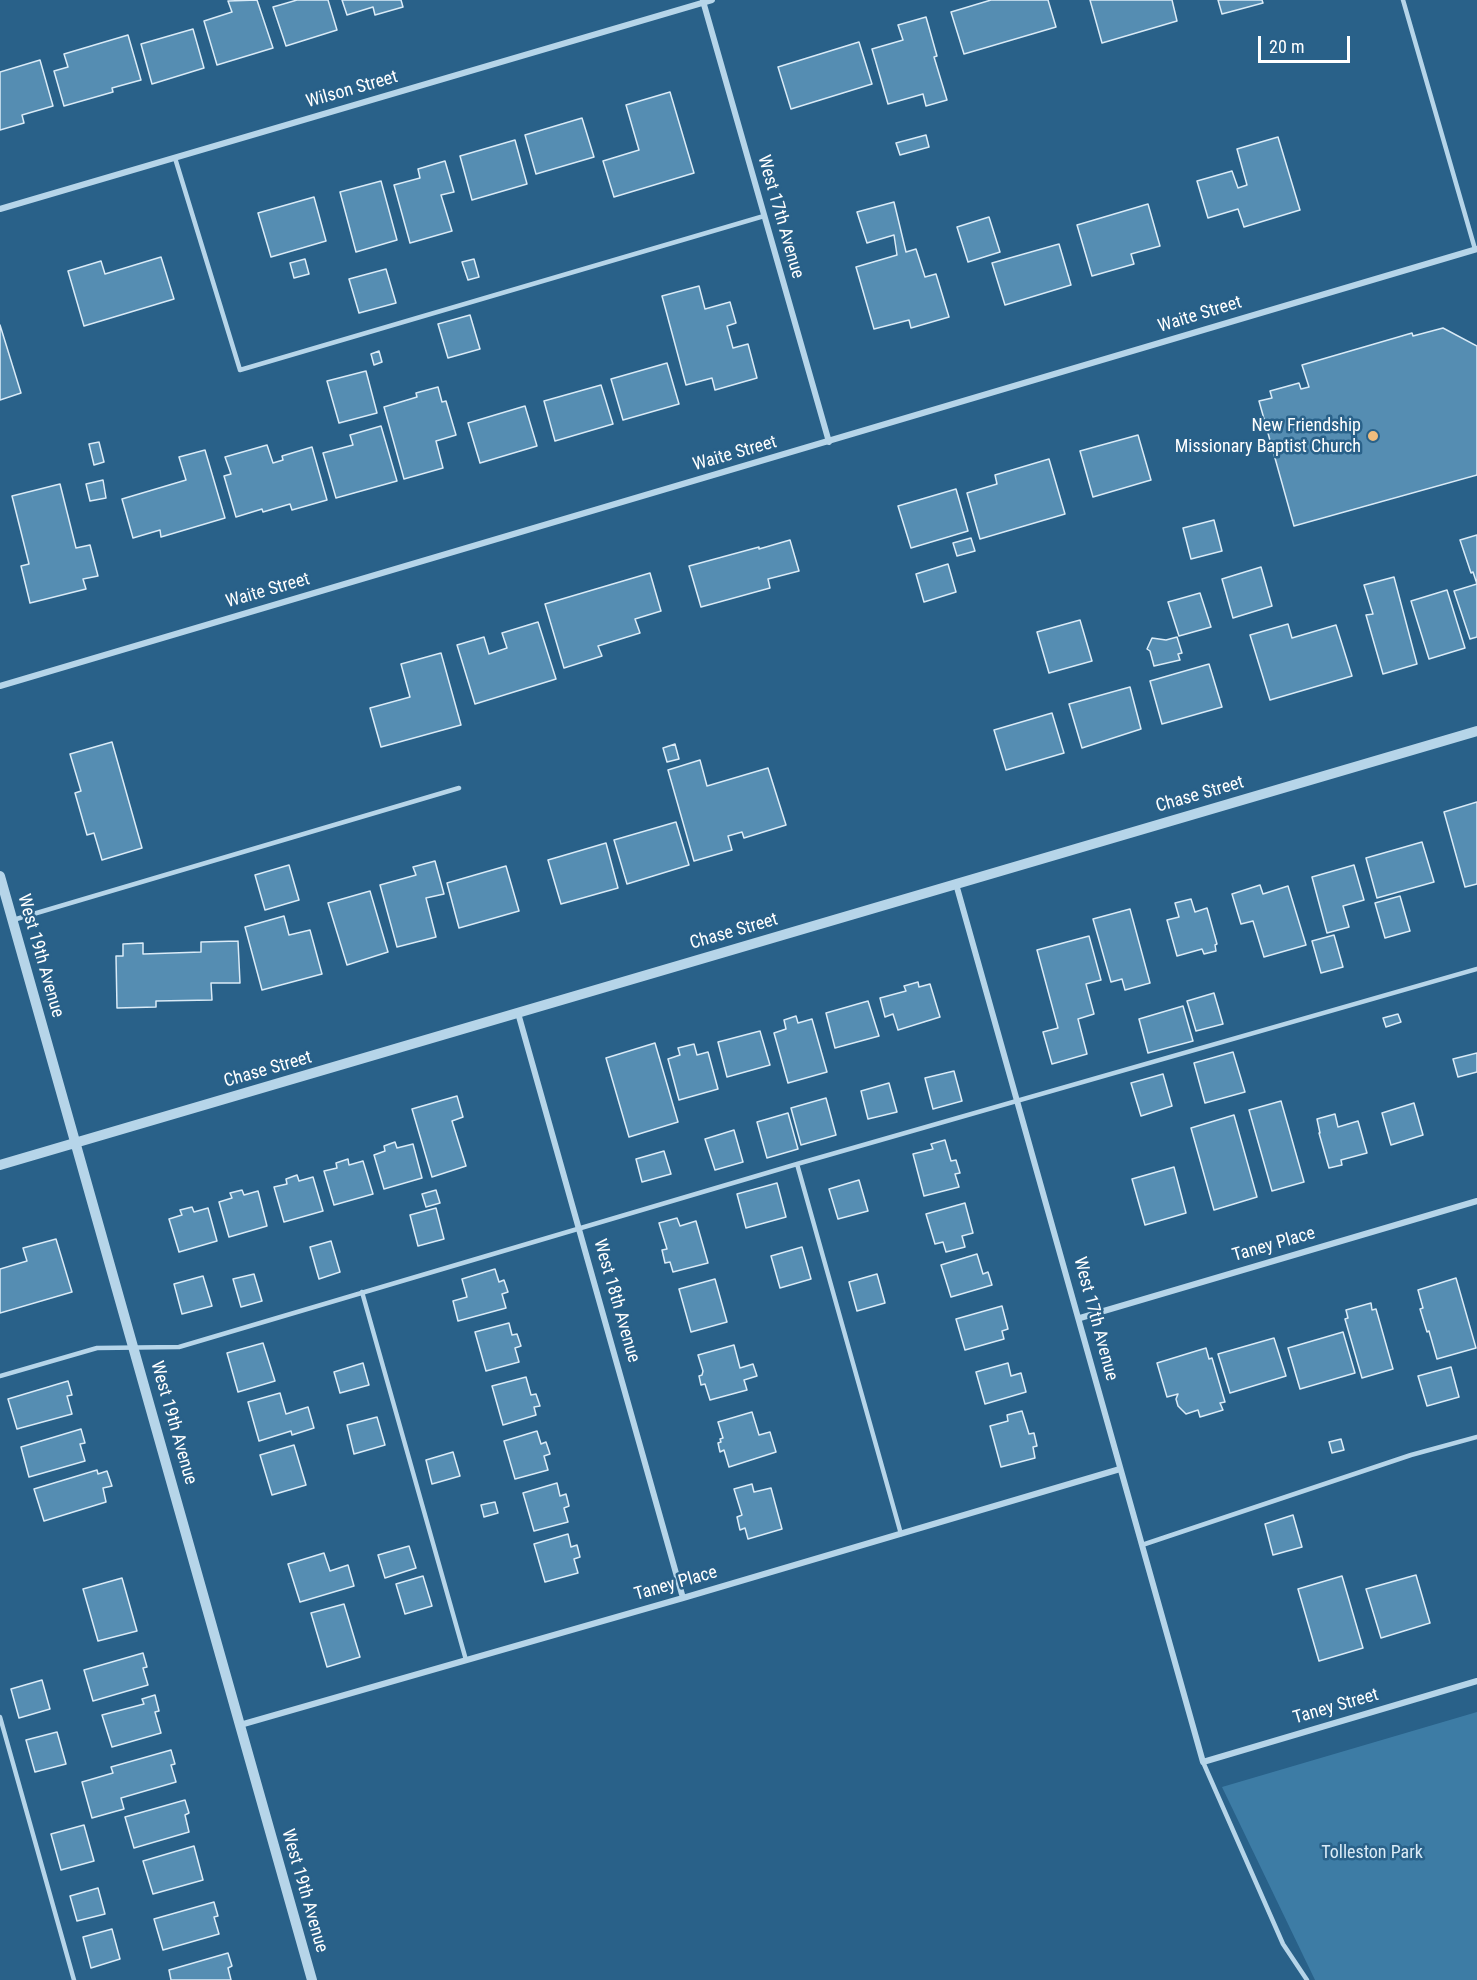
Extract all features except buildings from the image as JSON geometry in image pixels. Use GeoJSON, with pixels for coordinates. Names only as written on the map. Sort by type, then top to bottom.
{"type":"FeatureCollection","features":[{"type":"Feature","properties":{"kind":"street","name":"Wilson Street"},"geometry":{"type":"LineString","coordinates":[[0,210],[712,0]]}},
{"type":"Feature","properties":{"kind":"street","name":"West 17th Avenue"},"geometry":{"type":"LineString","coordinates":[[703,1],[828,442]]}},
{"type":"Feature","properties":{"kind":"street","name":"Waite Street"},"geometry":{"type":"LineString","coordinates":[[0,686],[1476,249]]}},
{"type":"Feature","properties":{"kind":"street","name":"Chase Street"},"geometry":{"type":"LineString","coordinates":[[0,1165],[1477,731]]}},
{"type":"Feature","properties":{"kind":"street","name":"West 19th Avenue"},"geometry":{"type":"LineString","coordinates":[[0,876],[312,1980]]}},
{"type":"Feature","properties":{"kind":"street","name":"West 17th Avenue"},"geometry":{"type":"LineString","coordinates":[[956,884],[1080,1318],[1203,1762]]}},
{"type":"Feature","properties":{"kind":"street","name":"West 18th Avenue"},"geometry":{"type":"LineString","coordinates":[[518,1013],[683,1598]]}},
{"type":"Feature","properties":{"kind":"street","name":"Taney Place"},"geometry":{"type":"LineString","coordinates":[[1080,1318],[1477,1201]]}},
{"type":"Feature","properties":{"kind":"street","name":"Taney Place"},"geometry":{"type":"LineString","coordinates":[[240,1725],[1120,1469]]}},
{"type":"Feature","properties":{"kind":"street","name":"Taney Street"},"geometry":{"type":"LineString","coordinates":[[1203,1762],[1477,1681]]}},
{"type":"Feature","properties":{"kind":"lane"},"geometry":{"type":"LineString","coordinates":[[1403,0],[1476,249]]}},
{"type":"Feature","properties":{"kind":"lane"},"geometry":{"type":"LineString","coordinates":[[175,158],[240,370],[764,216]]}},
{"type":"Feature","properties":{"kind":"lane"},"geometry":{"type":"LineString","coordinates":[[13,920],[459,788]]}},
{"type":"Feature","properties":{"kind":"lane"},"geometry":{"type":"LineString","coordinates":[[0,1376],[98,1348],[179,1347],[797,1164],[1477,969]]}},
{"type":"Feature","properties":{"kind":"lane"},"geometry":{"type":"LineString","coordinates":[[797,1164],[902,1534]]}},
{"type":"Feature","properties":{"kind":"lane"},"geometry":{"type":"LineString","coordinates":[[362,1292],[466,1660]]}},
{"type":"Feature","properties":{"kind":"lane"},"geometry":{"type":"LineString","coordinates":[[1142,1545],[1411,1455],[1477,1437]]}},
{"type":"Feature","properties":{"kind":"lane"},"geometry":{"type":"LineString","coordinates":[[0,1717],[74,1980]]}},
{"type":"Feature","properties":{"kind":"lane"},"geometry":{"type":"LineString","coordinates":[[1203,1762],[1283,1944],[1307,1980]]}},
{"type":"Feature","properties":{"kind":"green space","name":"Tolleston Park"},"geometry":{"type":"Polygon","coordinates":[[[1477,1712],[1477,1980],[1315,1980],[1222,1787],[1477,1712]]]}},
{"type":"Feature","properties":{"kind":"place","name":"New Friendship Missionary Baptist Church"},"geometry":{"type":"Point","coordinates":[1373,436]}}]}
